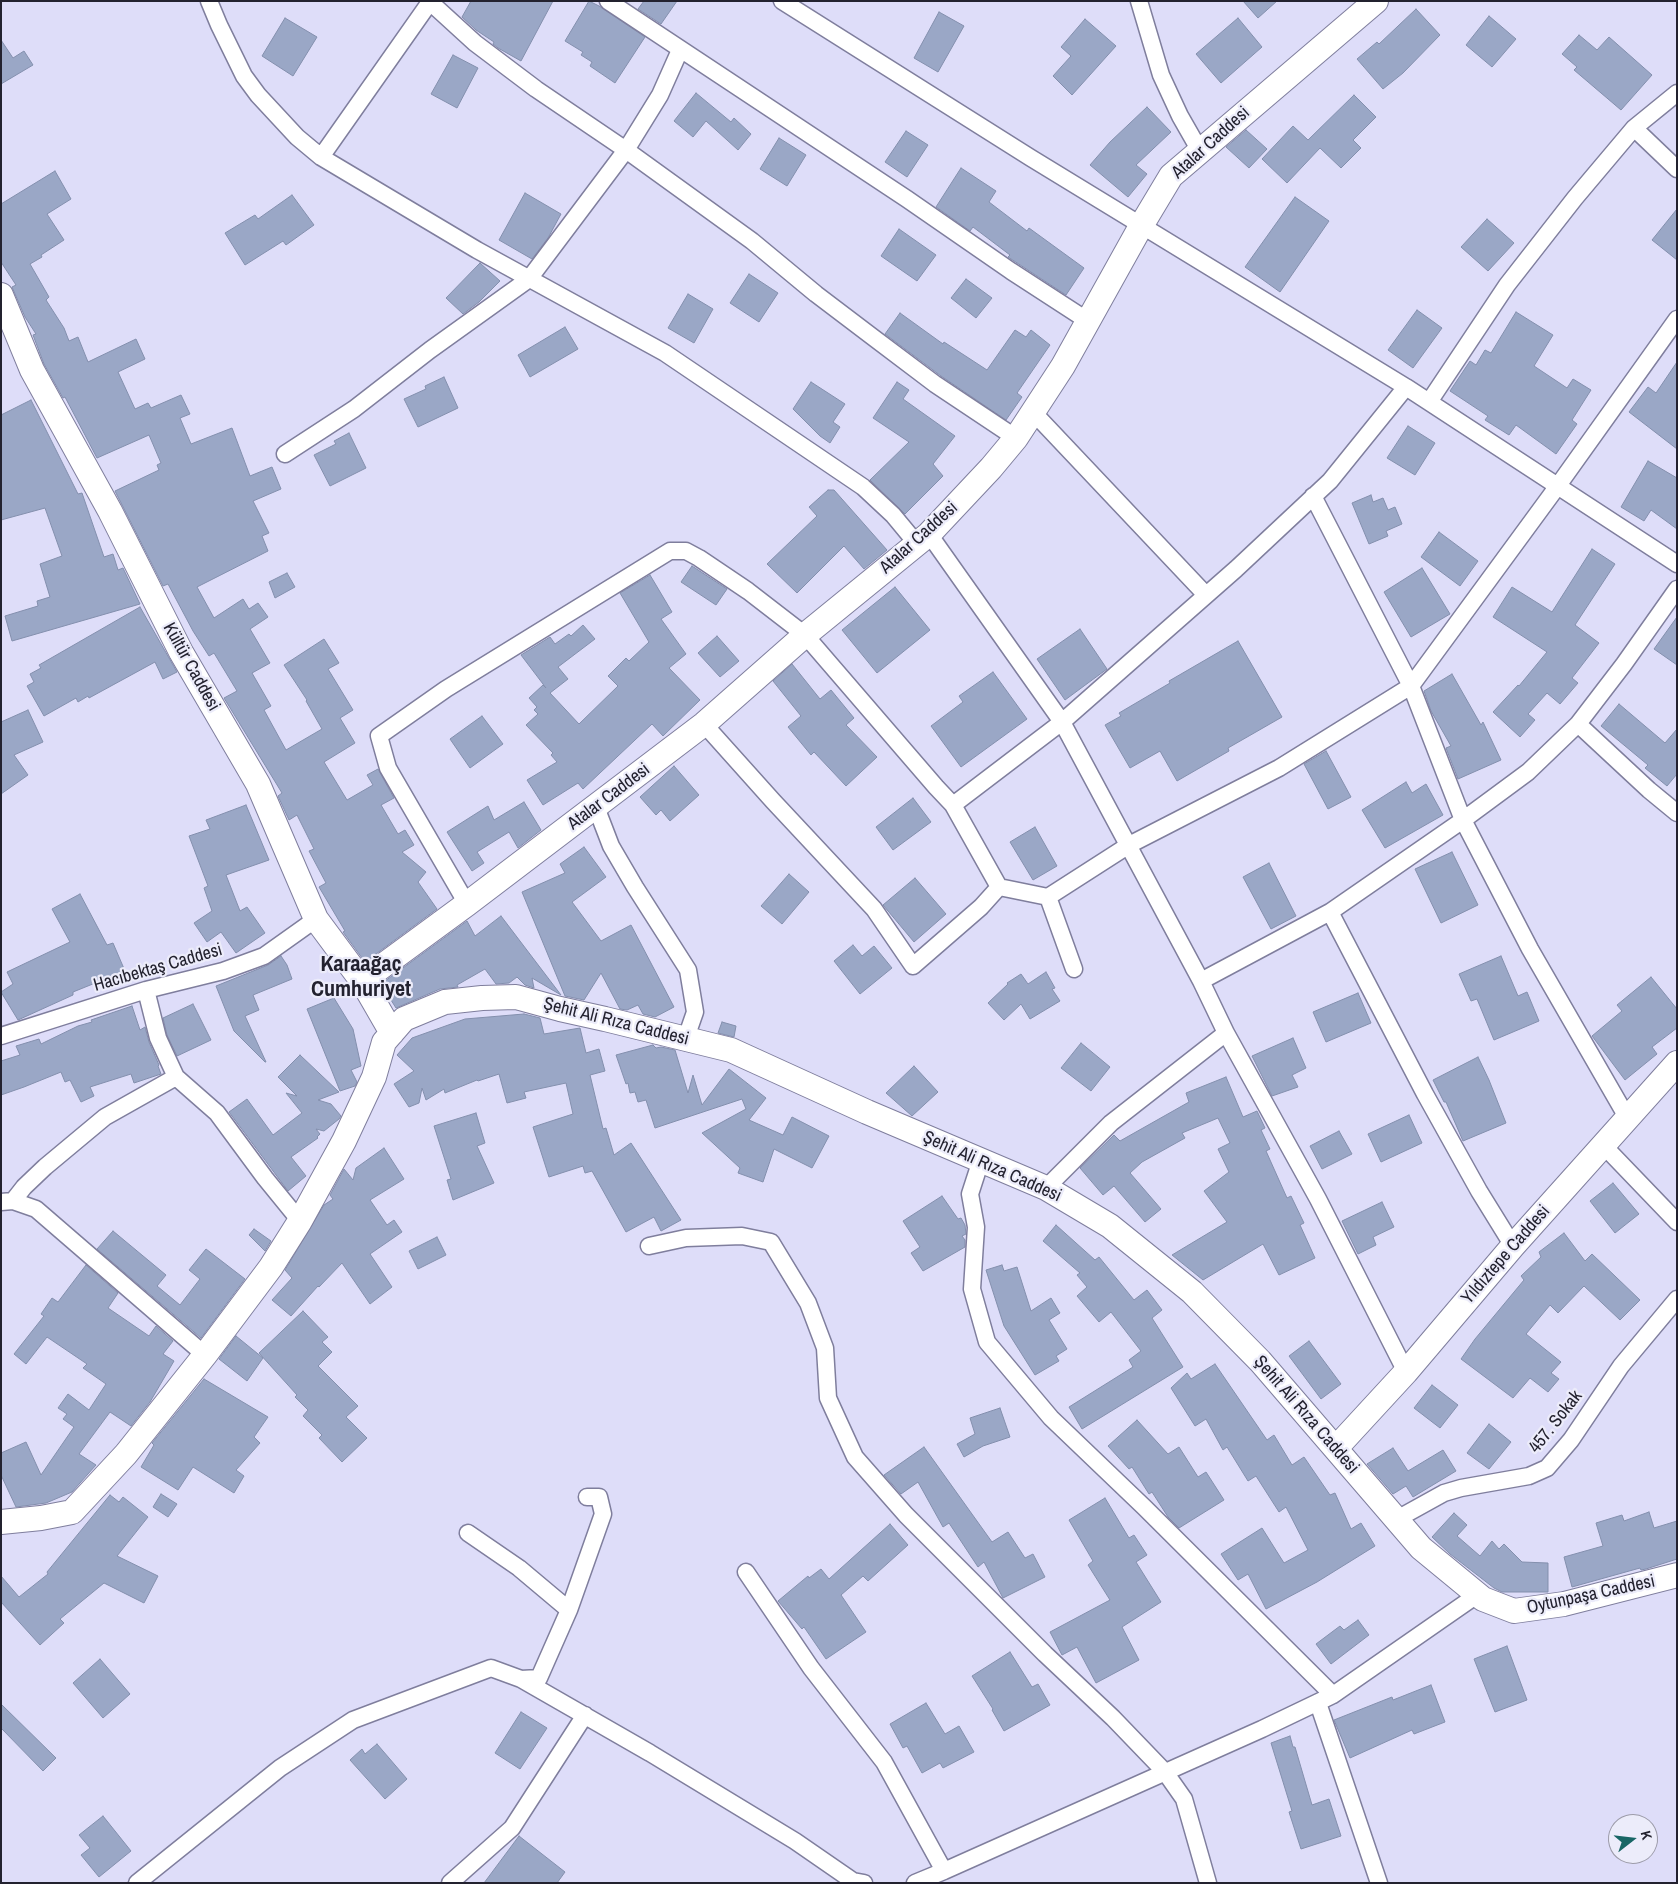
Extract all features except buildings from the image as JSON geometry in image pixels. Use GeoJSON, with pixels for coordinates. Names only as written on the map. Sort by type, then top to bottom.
{"type":"FeatureCollection","features":[{"type":"Feature","properties":{"kind":"street"},"geometry":{"type":"LineString","coordinates":[[209,1],[240,67],[258,95],[297,137],[321,157],[460,240],[665,353],[863,487],[893,515],[923,539],[1062,722],[1202,981],[1226,1033],[1318,1200],[1406,1372]]}},
{"type":"Feature","properties":{"kind":"street"},"geometry":{"type":"LineString","coordinates":[[608,1],[1088,321]]}},
{"type":"Feature","properties":{"kind":"street"},"geometry":{"type":"LineString","coordinates":[[782,1],[1031,158],[1406,387],[1677,564]]}},
{"type":"Feature","properties":{"kind":"street"},"geometry":{"type":"LineString","coordinates":[[1138,1],[1161,75],[1180,116],[1200,151]]}},
{"type":"Feature","properties":{"kind":"street","name":"Atalar Caddesi"},"geometry":{"type":"LineString","coordinates":[[362,981],[704,724],[805,635],[923,539],[991,468],[1016,438],[1063,366],[1171,176],[1376,1]]}},
{"type":"Feature","properties":{"kind":"street"},"geometry":{"type":"LineString","coordinates":[[321,157],[430,2],[475,43],[536,89],[626,150],[752,241],[816,294],[935,384],[1016,438]]}},
{"type":"Feature","properties":{"kind":"street"},"geometry":{"type":"LineString","coordinates":[[284,454],[354,409],[430,350],[529,279],[626,150],[660,95],[680,50]]}},
{"type":"Feature","properties":{"kind":"street"},"geometry":{"type":"LineString","coordinates":[[1429,402],[1507,285],[1575,198],[1634,128],[1677,93]]}},
{"type":"Feature","properties":{"kind":"street"},"geometry":{"type":"LineString","coordinates":[[1634,128],[1677,169]]}},
{"type":"Feature","properties":{"kind":"street","name":"Kültür Caddesi"},"geometry":{"type":"LineString","coordinates":[[1,295],[32,370],[110,511],[181,652],[258,784],[316,919],[362,981],[388,1037]]}},
{"type":"Feature","properties":{"kind":"street"},"geometry":{"type":"LineString","coordinates":[[466,904],[388,768],[379,736],[446,689],[670,551],[686,551],[699,558],[748,591],[805,635],[936,787],[954,805],[999,887],[1048,897],[1129,845],[1279,768],[1412,686],[1677,319]]}},
{"type":"Feature","properties":{"kind":"street"},"geometry":{"type":"LineString","coordinates":[[954,805],[1062,722],[1206,595],[1314,496],[1330,481],[1406,387]]}},
{"type":"Feature","properties":{"kind":"street"},"geometry":{"type":"LineString","coordinates":[[1033,412],[1206,595]]}},
{"type":"Feature","properties":{"kind":"street"},"geometry":{"type":"LineString","coordinates":[[1314,496],[1412,686],[1463,820],[1530,950],[1628,1119]]}},
{"type":"Feature","properties":{"kind":"street"},"geometry":{"type":"LineString","coordinates":[[1202,981],[1330,912],[1463,820],[1528,772],[1578,724],[1624,664],[1677,589]]}},
{"type":"Feature","properties":{"kind":"street"},"geometry":{"type":"LineString","coordinates":[[704,724],[772,801],[874,908],[913,966],[981,907],[999,887]]}},
{"type":"Feature","properties":{"kind":"street"},"geometry":{"type":"LineString","coordinates":[[1578,724],[1649,790],[1677,813]]}},
{"type":"Feature","properties":{"kind":"street"},"geometry":{"type":"LineString","coordinates":[[596,807],[611,846],[688,970],[695,1012],[686,1038]]}},
{"type":"Feature","properties":{"kind":"street"},"geometry":{"type":"LineString","coordinates":[[1048,897],[1074,969]]}},
{"type":"Feature","properties":{"kind":"street"},"geometry":{"type":"LineString","coordinates":[[1330,912],[1424,1094],[1479,1191],[1513,1246]]}},
{"type":"Feature","properties":{"kind":"street","name":"Hacıbektaş Caddesi"},"geometry":{"type":"LineString","coordinates":[[1,1036],[146,990],[223,971],[264,956],[316,919]]}},
{"type":"Feature","properties":{"kind":"street"},"geometry":{"type":"LineString","coordinates":[[146,990],[158,1038],[176,1077],[217,1113],[265,1178],[300,1221]]}},
{"type":"Feature","properties":{"kind":"street","name":"Şehit Ali Rıza Caddesi"},"geometry":{"type":"LineString","coordinates":[[388,1037],[404,1019],[445,1002],[516,997],[731,1050],[867,1112],[1046,1188],[1110,1226],[1192,1292],[1260,1361],[1422,1548],[1478,1595]]}},
{"type":"Feature","properties":{"kind":"street"},"geometry":{"type":"LineString","coordinates":[[1046,1188],[1111,1123],[1226,1033]]}},
{"type":"Feature","properties":{"kind":"street"},"geometry":{"type":"LineString","coordinates":[[1,1522],[41,1518],[72,1512],[126,1454],[205,1355],[270,1267],[300,1221],[344,1141],[374,1077],[388,1037]]}},
{"type":"Feature","properties":{"kind":"street","name":"Yıldıztepe Caddesi"},"geometry":{"type":"LineString","coordinates":[[1336,1448],[1406,1372],[1513,1246],[1677,1062]]}},
{"type":"Feature","properties":{"kind":"street"},"geometry":{"type":"LineString","coordinates":[[7,1201],[105,1117],[176,1077]]}},
{"type":"Feature","properties":{"kind":"street"},"geometry":{"type":"LineString","coordinates":[[1604,1146],[1677,1222]]}},
{"type":"Feature","properties":{"kind":"street"},"geometry":{"type":"LineString","coordinates":[[981,1160],[970,1194],[976,1227],[972,1289],[987,1342],[1051,1418],[1144,1507],[1333,1695]]}},
{"type":"Feature","properties":{"kind":"street"},"geometry":{"type":"LineString","coordinates":[[7,1201],[36,1209],[205,1355]]}},
{"type":"Feature","properties":{"kind":"street"},"geometry":{"type":"LineString","coordinates":[[649,1246],[686,1238],[704,1237],[742,1236],[771,1242],[808,1303],[825,1348],[828,1398],[855,1457],[906,1515],[1045,1654],[1113,1718],[1165,1772],[1184,1799],[1208,1883]]}},
{"type":"Feature","properties":{"kind":"street","name":"457. Sokak"},"geometry":{"type":"LineString","coordinates":[[1397,1519],[1444,1494],[1461,1488],[1529,1476],[1546,1468],[1572,1440],[1621,1366],[1677,1299]]}},
{"type":"Feature","properties":{"kind":"street"},"geometry":{"type":"LineString","coordinates":[[521,1679],[539,1678],[569,1610],[603,1514],[600,1498],[587,1496]]}},
{"type":"Feature","properties":{"kind":"street"},"geometry":{"type":"LineString","coordinates":[[468,1533],[519,1568],[569,1610]]}},
{"type":"Feature","properties":{"kind":"street"},"geometry":{"type":"LineString","coordinates":[[746,1572],[812,1668],[884,1762],[944,1872]]}},
{"type":"Feature","properties":{"kind":"street","name":"Oytunpaşa Caddesi"},"geometry":{"type":"LineString","coordinates":[[1478,1595],[1482,1599],[1514,1611],[1564,1604],[1677,1575]]}},
{"type":"Feature","properties":{"kind":"street"},"geometry":{"type":"LineString","coordinates":[[915,1883],[944,1872],[1262,1730],[1333,1695],[1478,1595]]}},
{"type":"Feature","properties":{"kind":"street"},"geometry":{"type":"LineString","coordinates":[[137,1883],[280,1768],[353,1720],[491,1668],[521,1679],[585,1715],[795,1841],[853,1881],[864,1883]]}},
{"type":"Feature","properties":{"kind":"street"},"geometry":{"type":"LineString","coordinates":[[1318,1702],[1379,1883]]}},
{"type":"Feature","properties":{"kind":"street"},"geometry":{"type":"LineString","coordinates":[[450,1883],[512,1828],[585,1715]]}},
{"type":"Feature","properties":{"kind":"district","name":"Karaağaç Cumhuriyet"},"geometry":{"type":"Point","coordinates":[361,978]}}]}
